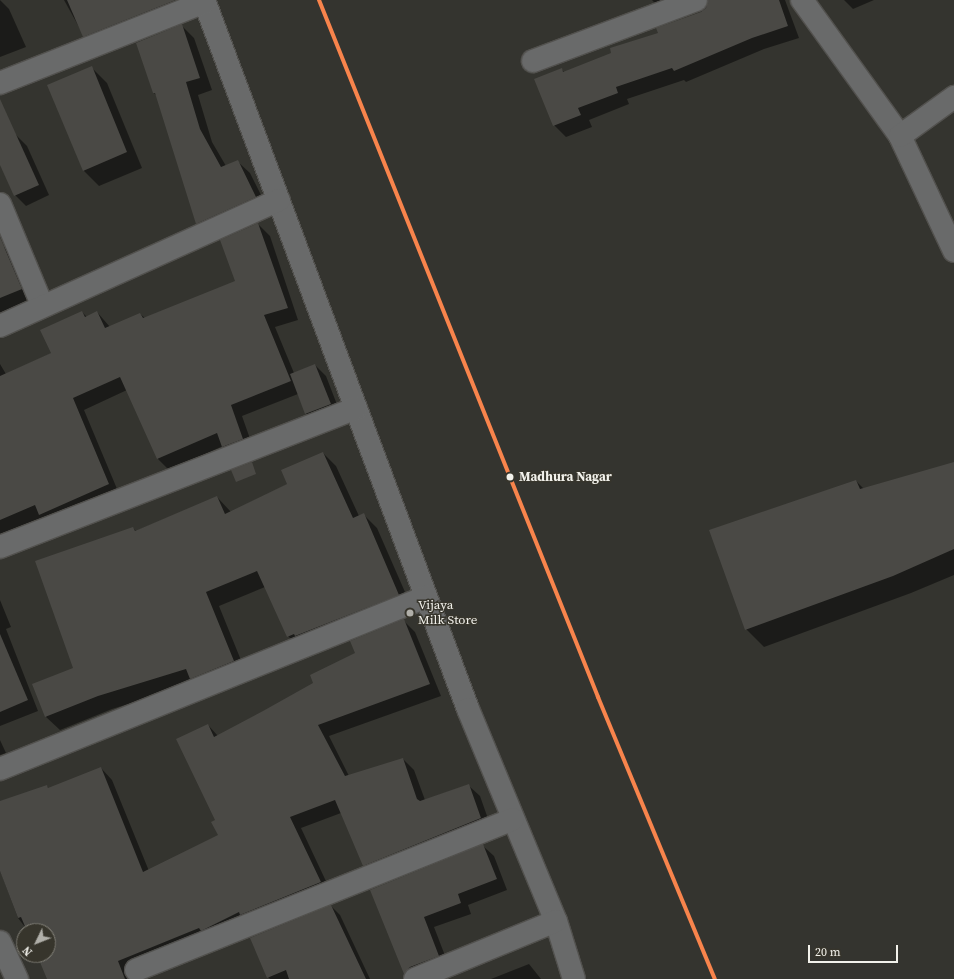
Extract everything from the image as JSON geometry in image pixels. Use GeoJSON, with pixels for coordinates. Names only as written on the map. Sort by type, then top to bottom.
{"type":"FeatureCollection","features":[{"type":"Feature","properties":{"kind":"street"},"geometry":{"type":"LineString","coordinates":[[533,61],[696,0]]}},
{"type":"Feature","properties":{"kind":"street"},"geometry":{"type":"LineString","coordinates":[[802,0],[900,136],[954,251]]}},
{"type":"Feature","properties":{"kind":"street"},"geometry":{"type":"LineString","coordinates":[[0,83],[205,1],[426,597],[513,819],[556,921],[574,979]]}},
{"type":"Feature","properties":{"kind":"street"},"geometry":{"type":"LineString","coordinates":[[900,136],[954,98]]}},
{"type":"Feature","properties":{"kind":"street"},"geometry":{"type":"LineString","coordinates":[[0,326],[42,305],[279,200]]}},
{"type":"Feature","properties":{"kind":"street"},"geometry":{"type":"LineString","coordinates":[[0,204],[42,305]]}},
{"type":"Feature","properties":{"kind":"street"},"geometry":{"type":"LineString","coordinates":[[0,547],[356,408]]}},
{"type":"Feature","properties":{"kind":"street"},"geometry":{"type":"LineString","coordinates":[[0,769],[426,597]]}},
{"type":"Feature","properties":{"kind":"street"},"geometry":{"type":"LineString","coordinates":[[136,970],[513,819]]}},
{"type":"Feature","properties":{"kind":"street"},"geometry":{"type":"LineString","coordinates":[[415,979],[556,921]]}},
{"type":"Feature","properties":{"kind":"street"},"geometry":{"type":"LineString","coordinates":[[0,942],[17,979]]}},
{"type":"Feature","properties":{"kind":"building"},"geometry":{"type":"Polygon","coordinates":[[[67,0],[176,0],[83,37],[67,0]]]}},
{"type":"Feature","properties":{"kind":"building"},"geometry":{"type":"Polygon","coordinates":[[[708,0],[779,0],[788,26],[752,38],[674,71],[672,68],[616,87],[618,93],[578,108],[581,115],[553,126],[534,79],[562,68],[563,72],[611,53],[610,48],[658,33],[656,28],[701,12],[706,8],[708,0]]]}},
{"type":"Feature","properties":{"kind":"building"},"geometry":{"type":"Polygon","coordinates":[[[182,24],[200,78],[186,82],[200,129],[221,167],[238,160],[256,197],[196,224],[155,93],[153,93],[136,43],[182,24]]]}},
{"type":"Feature","properties":{"kind":"building"},"geometry":{"type":"Polygon","coordinates":[[[92,66],[127,152],[83,171],[47,85],[92,66]]]}},
{"type":"Feature","properties":{"kind":"building"},"geometry":{"type":"Polygon","coordinates":[[[0,99],[39,185],[14,196],[0,165],[0,99]]]}},
{"type":"Feature","properties":{"kind":"building"},"geometry":{"type":"Polygon","coordinates":[[[258,223],[288,308],[264,315],[291,381],[231,405],[243,439],[222,447],[217,433],[157,459],[120,377],[73,398],[109,484],[39,515],[35,505],[0,520],[0,376],[51,353],[40,330],[82,311],[85,317],[97,311],[105,328],[140,313],[143,318],[235,281],[220,240],[258,223]]]}},
{"type":"Feature","properties":{"kind":"building"},"geometry":{"type":"Polygon","coordinates":[[[0,237],[22,289],[0,298],[0,237]]]}},
{"type":"Feature","properties":{"kind":"building"},"geometry":{"type":"Polygon","coordinates":[[[315,364],[331,404],[305,414],[290,374],[315,364]]]}},
{"type":"Feature","properties":{"kind":"building"},"geometry":{"type":"Polygon","coordinates":[[[323,452],[353,518],[364,513],[399,595],[295,636],[294,634],[287,637],[257,571],[206,592],[234,661],[190,679],[186,669],[98,696],[45,717],[32,684],[73,668],[35,561],[133,527],[135,531],[217,496],[225,514],[287,484],[281,470],[323,452]]]}},
{"type":"Feature","properties":{"kind":"building"},"geometry":{"type":"Polygon","coordinates":[[[252,462],[256,474],[236,482],[231,470],[252,462]]]}},
{"type":"Feature","properties":{"kind":"building"},"geometry":{"type":"Polygon","coordinates":[[[954,462],[954,549],[893,576],[745,630],[709,530],[856,480],[860,489],[954,462]]]}},
{"type":"Feature","properties":{"kind":"building"},"geometry":{"type":"Polygon","coordinates":[[[404,619],[430,684],[318,725],[345,776],[403,758],[417,799],[420,801],[469,784],[481,818],[363,866],[335,800],[290,817],[321,882],[240,915],[239,912],[201,931],[199,928],[118,961],[125,979],[47,979],[40,963],[56,963],[56,923],[24,923],[21,917],[18,918],[0,871],[0,801],[47,785],[48,788],[101,767],[143,872],[218,835],[211,822],[215,820],[176,739],[208,724],[214,737],[313,683],[310,675],[355,653],[350,641],[404,619]]]}},
{"type":"Feature","properties":{"kind":"building"},"geometry":{"type":"Polygon","coordinates":[[[0,634],[28,700],[0,712],[0,634]]]}},
{"type":"Feature","properties":{"kind":"building"},"geometry":{"type":"Polygon","coordinates":[[[483,844],[497,879],[458,894],[461,903],[424,917],[439,956],[410,967],[404,974],[370,890],[483,844]]]}},
{"type":"Feature","properties":{"kind":"building"},"geometry":{"type":"Polygon","coordinates":[[[331,905],[366,979],[289,979],[286,970],[267,978],[250,938],[331,905]]]}},
{"type":"Feature","properties":{"kind":"transit line"},"geometry":{"type":"LineString","coordinates":[[319,0],[598,697],[715,979]]}},
{"type":"Feature","properties":{"kind":"place","name":"Madhura Nagar"},"geometry":{"type":"Point","coordinates":[510,477]}},
{"type":"Feature","properties":{"kind":"place","name":"Vijaya Milk Store"},"geometry":{"type":"Point","coordinates":[410,613]}}]}
